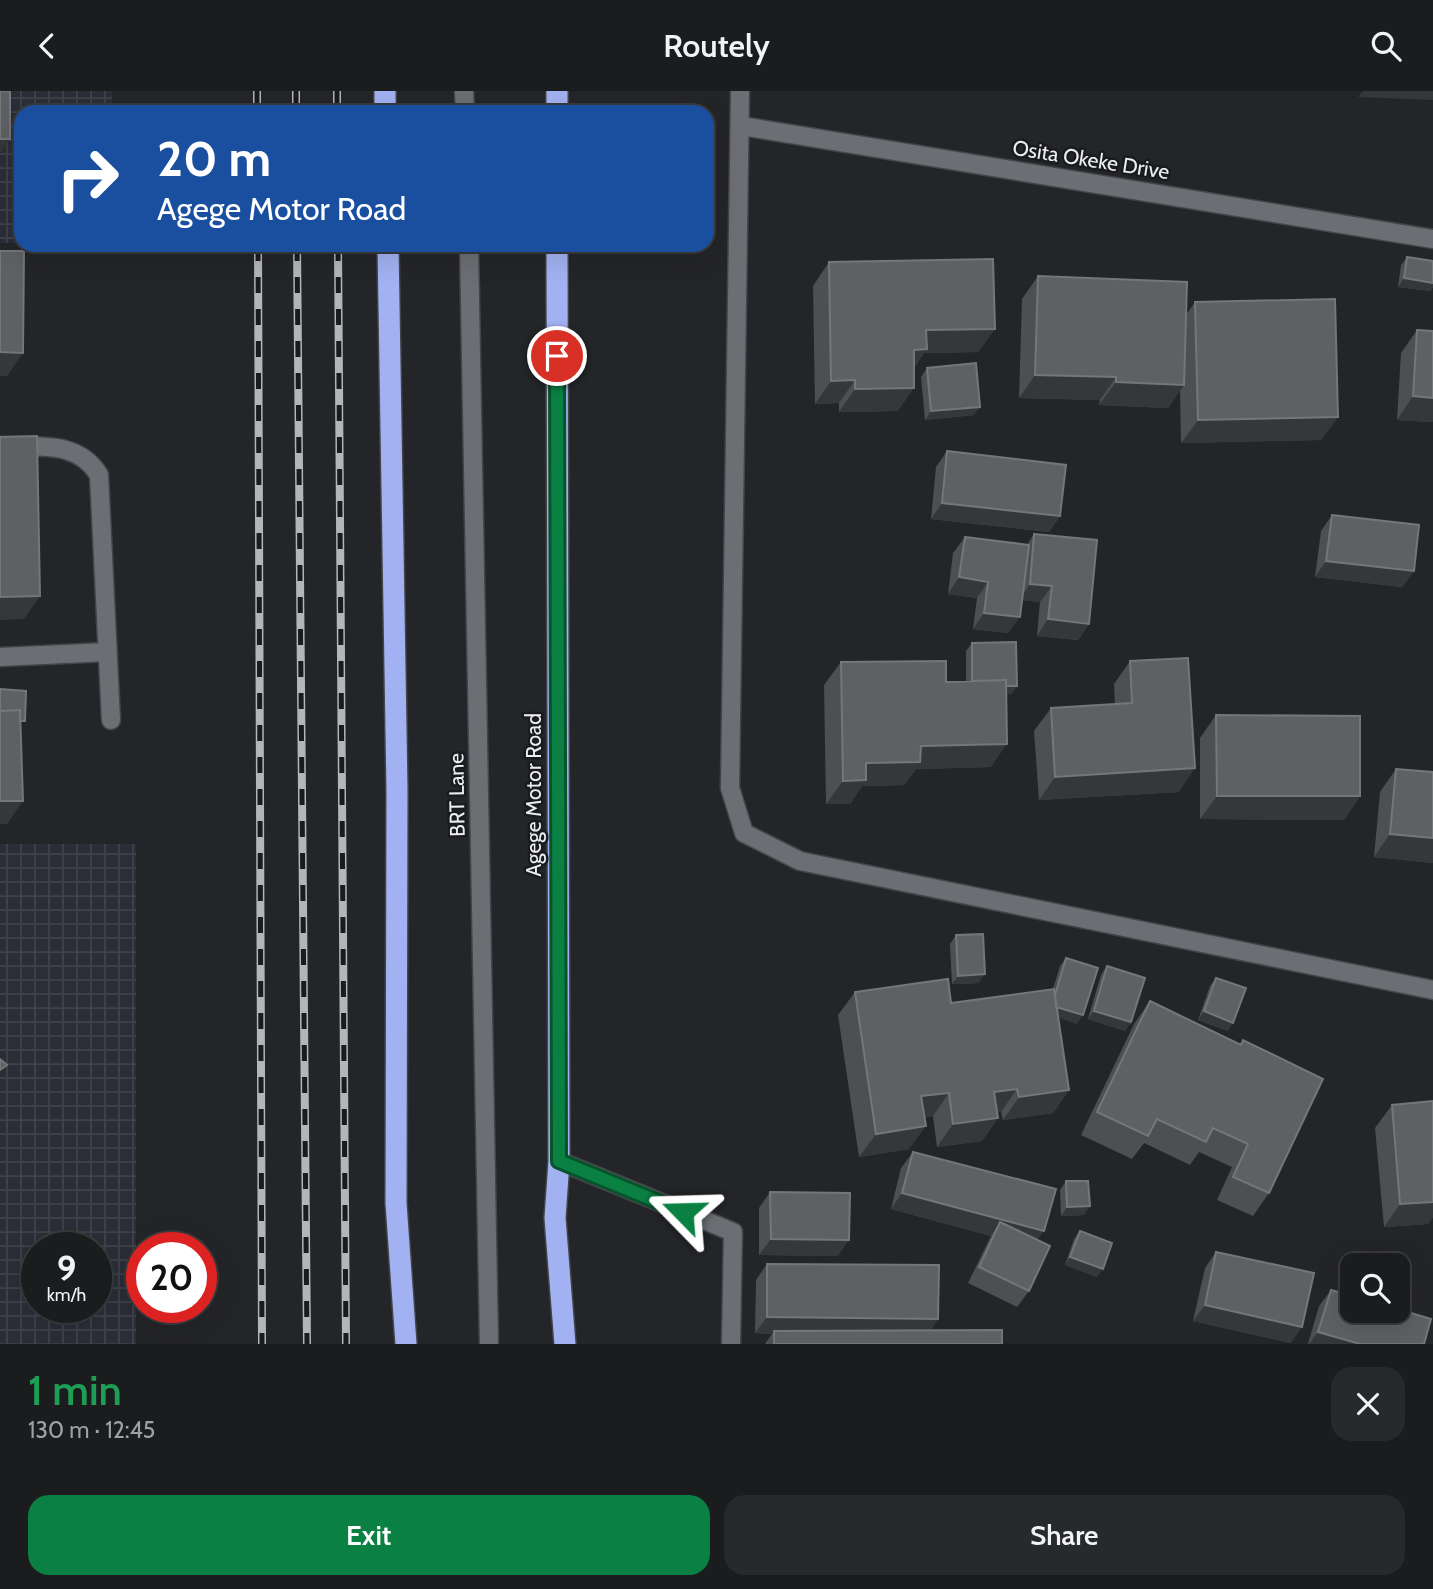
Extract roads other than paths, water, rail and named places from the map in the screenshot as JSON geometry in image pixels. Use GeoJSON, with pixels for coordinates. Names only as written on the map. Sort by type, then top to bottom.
{"type":"FeatureCollection","features":[{"type":"Feature","properties":{"kind":"highway"},"geometry":{"type":"LineString","coordinates":[[388,252],[397,790],[396,1203],[406,1344]]}},
{"type":"Feature","properties":{"kind":"highway","name":"Agege Motor Road"},"geometry":{"type":"LineString","coordinates":[[557,252],[559,1161],[555,1218],[565,1344]]}},
{"type":"Feature","properties":{"kind":"street"},"geometry":{"type":"LineString","coordinates":[[740,91],[742,126],[730,788],[744,832],[800,861],[1433,990]]}},
{"type":"Feature","properties":{"kind":"street","name":"Osita Okeke Drive"},"geometry":{"type":"LineString","coordinates":[[742,126],[1433,239]]}},
{"type":"Feature","properties":{"kind":"street","name":"BRT Lane"},"geometry":{"type":"LineString","coordinates":[[469,252],[489,1344]]}},
{"type":"Feature","properties":{"kind":"street"},"geometry":{"type":"LineString","coordinates":[[0,446],[65,448],[89,460],[99,475],[111,720]]}},
{"type":"Feature","properties":{"kind":"street"},"geometry":{"type":"LineString","coordinates":[[0,657],[107,652]]}},
{"type":"Feature","properties":{"kind":"street"},"geometry":{"type":"LineString","coordinates":[[559,1161],[733,1232],[731,1344]]}},
{"type":"Feature","properties":{"kind":"railway"},"geometry":{"type":"LineString","coordinates":[[257,91],[257,105]]}},
{"type":"Feature","properties":{"kind":"railway"},"geometry":{"type":"LineString","coordinates":[[296,91],[296,105]]}},
{"type":"Feature","properties":{"kind":"railway"},"geometry":{"type":"LineString","coordinates":[[337,91],[337,105]]}},
{"type":"Feature","properties":{"kind":"railway"},"geometry":{"type":"LineString","coordinates":[[258,252],[262,1344]]}},
{"type":"Feature","properties":{"kind":"railway"},"geometry":{"type":"LineString","coordinates":[[297,252],[307,1344]]}},
{"type":"Feature","properties":{"kind":"railway"},"geometry":{"type":"LineString","coordinates":[[338,252],[346,1344]]}}]}
